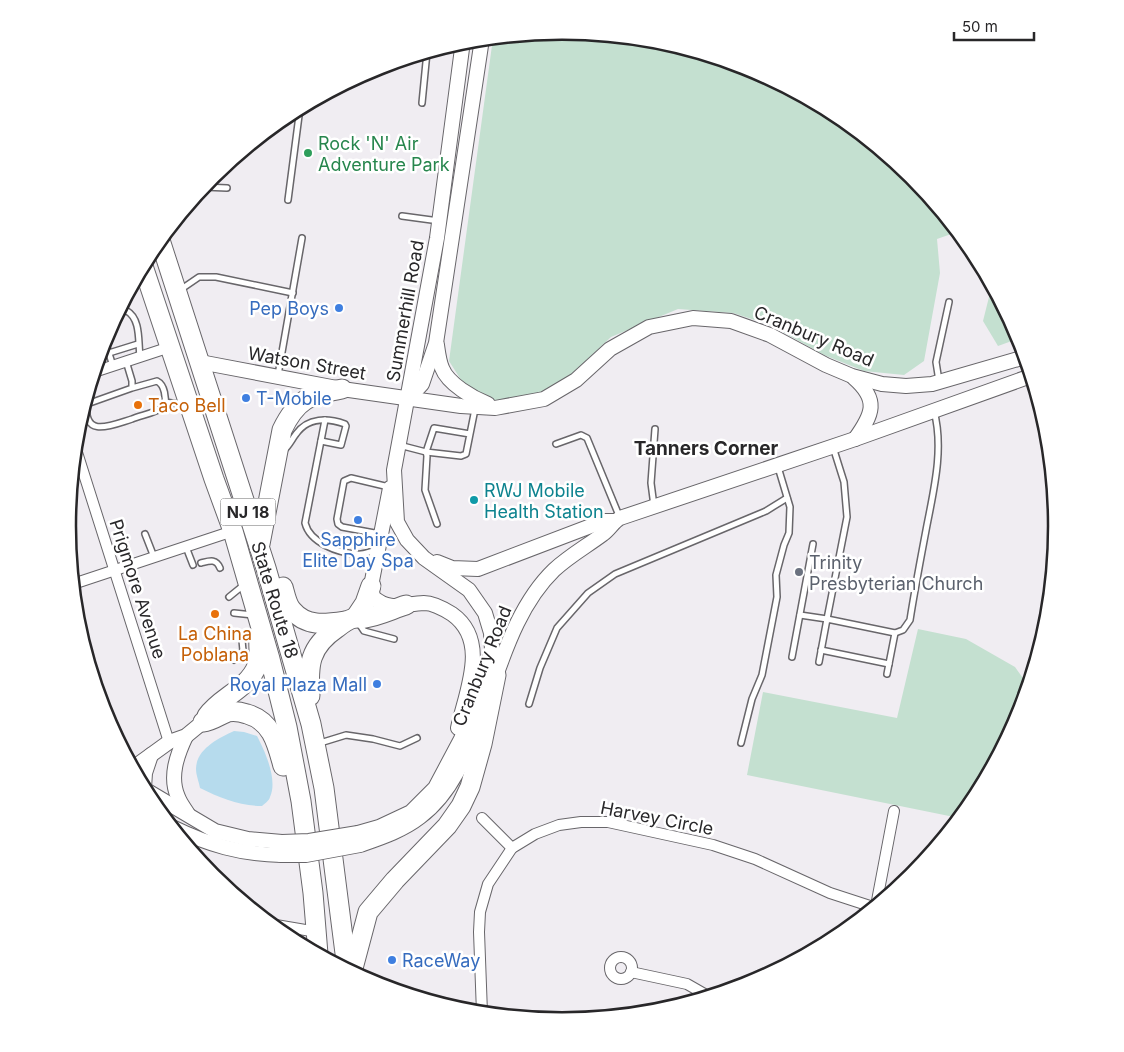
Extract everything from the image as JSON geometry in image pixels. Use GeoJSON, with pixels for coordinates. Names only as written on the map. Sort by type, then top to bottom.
{"type":"FeatureCollection","features":[{"type":"Feature","properties":{"kind":"highway","name":"State Route 18"},"geometry":{"type":"LineString","coordinates":[[163,249],[260,547],[311,724],[324,788],[346,961]]}},
{"type":"Feature","properties":{"kind":"highway","name":"State Route 18"},"geometry":{"type":"LineString","coordinates":[[142,281],[170,347],[191,408],[233,531],[260,622],[287,727],[301,801],[318,946]]}},
{"type":"Feature","properties":{"kind":"highway"},"geometry":{"type":"LineString","coordinates":[[260,547],[282,430],[290,414],[301,402],[318,394],[342,390]]}},
{"type":"Feature","properties":{"kind":"highway"},"geometry":{"type":"LineString","coordinates":[[266,568],[280,580],[291,609],[304,621],[316,624],[366,618],[406,605]]}},
{"type":"Feature","properties":{"kind":"highway"},"geometry":{"type":"LineString","coordinates":[[311,724],[309,673],[311,659],[316,648],[327,635],[350,620],[365,603],[372,578]]}},
{"type":"Feature","properties":{"kind":"highway"},"geometry":{"type":"LineString","coordinates":[[203,722],[213,707],[250,679],[258,666],[260,622]]}},
{"type":"Feature","properties":{"kind":"highway"},"geometry":{"type":"LineString","coordinates":[[354,965],[368,912],[394,880],[447,826],[461,806],[470,787],[482,744],[496,676]]}},
{"type":"Feature","properties":{"kind":"highway"},"geometry":{"type":"LineString","coordinates":[[203,722],[212,721],[219,716],[233,712],[252,715],[261,720],[268,727],[276,741],[285,777],[301,801]]}},
{"type":"Feature","properties":{"kind":"main road","name":"Summerhill Road"},"geometry":{"type":"LineString","coordinates":[[408,399],[422,384],[436,343],[481,47]]}},
{"type":"Feature","properties":{"kind":"main road","name":"Summerhill Road"},"geometry":{"type":"LineString","coordinates":[[408,399],[440,221],[462,50]]}},
{"type":"Feature","properties":{"kind":"main road","name":"Cranbury Road"},"geometry":{"type":"LineString","coordinates":[[359,839],[410,812],[435,788],[461,739],[488,671],[492,650],[491,633],[485,612],[470,590],[424,558],[407,540],[397,522],[393,488],[394,470],[408,399],[496,408],[544,399],[576,380],[610,349],[648,327],[693,318],[731,321],[762,332],[826,365],[852,376],[882,384],[906,386],[932,384],[1018,359]]}},
{"type":"Feature","properties":{"kind":"main road"},"geometry":{"type":"LineString","coordinates":[[436,343],[442,369],[456,385],[475,398],[496,408]]}},
{"type":"Feature","properties":{"kind":"main road","name":"Watson Street"},"geometry":{"type":"LineString","coordinates":[[200,362],[342,390],[408,399]]}},
{"type":"Feature","properties":{"kind":"main road"},"geometry":{"type":"LineString","coordinates":[[852,376],[865,388],[870,398],[870,411],[855,439]]}},
{"type":"Feature","properties":{"kind":"main road","name":"Cranbury Road"},"geometry":{"type":"LineString","coordinates":[[159,797],[215,831],[306,855],[359,839],[389,835],[420,817],[448,788],[466,757],[520,618],[535,594],[553,571],[576,551],[605,532],[618,520],[855,439],[1024,378]]}},
{"type":"Feature","properties":{"kind":"main road"},"geometry":{"type":"LineString","coordinates":[[393,488],[372,578],[373,597],[387,606],[426,603],[443,608],[458,619],[468,630],[474,650],[472,673],[446,769]]}},
{"type":"Feature","properties":{"kind":"main road"},"geometry":{"type":"LineString","coordinates":[[424,558],[452,568],[478,569],[604,521],[618,520]]}},
{"type":"Feature","properties":{"kind":"main road"},"geometry":{"type":"LineString","coordinates":[[138,764],[170,742],[186,736],[203,722]]}},
{"type":"Feature","properties":{"kind":"main road"},"geometry":{"type":"LineString","coordinates":[[186,736],[176,762],[174,782],[178,797],[190,817]]}},
{"type":"Feature","properties":{"kind":"main road"},"geometry":{"type":"LineString","coordinates":[[145,775],[151,755]]}},
{"type":"Feature","properties":{"kind":"main road","name":"Cranbury Road"},"geometry":{"type":"LineString","coordinates":[[185,832],[229,850],[254,854],[281,849]]}},
{"type":"Feature","properties":{"kind":"street"},"geometry":{"type":"LineString","coordinates":[[102,369],[170,347]]}},
{"type":"Feature","properties":{"kind":"street","name":"Prigmore Avenue"},"geometry":{"type":"LineString","coordinates":[[80,462],[170,742]]}},
{"type":"Feature","properties":{"kind":"street"},"geometry":{"type":"LineString","coordinates":[[79,582],[233,531]]}},
{"type":"Feature","properties":{"kind":"street"},"geometry":{"type":"LineString","coordinates":[[876,896],[894,811]]}},
{"type":"Feature","properties":{"kind":"street"},"geometry":{"type":"LineString","coordinates":[[482,818],[512,848]]}},
{"type":"Feature","properties":{"kind":"street","name":"Harvey Circle"},"geometry":{"type":"LineString","coordinates":[[482,1005],[480,912],[488,884],[512,848],[535,834],[559,824],[608,822],[713,845],[756,859],[830,894],[867,904]]}},
{"type":"Feature","properties":{"kind":"street"},"geometry":{"type":"LineString","coordinates":[[288,927],[317,932]]}},
{"type":"Feature","properties":{"kind":"street"},"geometry":{"type":"LineString","coordinates":[[631,972],[687,984],[700,991]]}},
{"type":"Feature","properties":{"kind":"lane"},"geometry":{"type":"LineString","coordinates":[[422,103],[427,60]]}},
{"type":"Feature","properties":{"kind":"lane"},"geometry":{"type":"LineString","coordinates":[[288,200],[299,118]]}},
{"type":"Feature","properties":{"kind":"lane"},"geometry":{"type":"LineString","coordinates":[[213,187],[227,188]]}},
{"type":"Feature","properties":{"kind":"lane"},"geometry":{"type":"LineString","coordinates":[[402,216],[440,221]]}},
{"type":"Feature","properties":{"kind":"lane"},"geometry":{"type":"LineString","coordinates":[[277,377],[302,238]]}},
{"type":"Feature","properties":{"kind":"lane"},"geometry":{"type":"LineString","coordinates":[[177,292],[199,277],[216,277],[293,293]]}},
{"type":"Feature","properties":{"kind":"lane"},"geometry":{"type":"LineString","coordinates":[[939,382],[936,362],[949,302]]}},
{"type":"Feature","properties":{"kind":"lane"},"geometry":{"type":"LineString","coordinates":[[126,310],[134,317],[140,357]]}},
{"type":"Feature","properties":{"kind":"lane"},"geometry":{"type":"LineString","coordinates":[[113,366],[109,353],[138,344]]}},
{"type":"Feature","properties":{"kind":"lane"},"geometry":{"type":"LineString","coordinates":[[126,361],[132,381],[132,388]]}},
{"type":"Feature","properties":{"kind":"lane"},"geometry":{"type":"LineString","coordinates":[[89,417],[90,422],[96,427],[107,427],[162,408],[165,402],[161,383],[157,381],[92,402]]}},
{"type":"Feature","properties":{"kind":"lane"},"geometry":{"type":"LineString","coordinates":[[165,402],[183,404],[191,408]]}},
{"type":"Feature","properties":{"kind":"lane"},"geometry":{"type":"LineString","coordinates":[[399,445],[426,452],[461,456],[466,454],[475,407]]}},
{"type":"Feature","properties":{"kind":"lane"},"geometry":{"type":"LineString","coordinates":[[800,615],[895,633],[907,626],[910,620],[932,497],[938,440],[937,422],[933,410]]}},
{"type":"Feature","properties":{"kind":"lane"},"geometry":{"type":"LineString","coordinates":[[276,458],[288,447],[302,427],[316,420],[342,423],[346,426],[341,445],[321,442]]}},
{"type":"Feature","properties":{"kind":"lane"},"geometry":{"type":"LineString","coordinates":[[325,420],[305,523],[307,529],[314,538],[325,545],[359,554],[378,549]]}},
{"type":"Feature","properties":{"kind":"lane"},"geometry":{"type":"LineString","coordinates":[[438,524],[425,490],[426,452],[434,428],[470,434]]}},
{"type":"Feature","properties":{"kind":"lane"},"geometry":{"type":"LineString","coordinates":[[654,507],[651,483],[655,428]]}},
{"type":"Feature","properties":{"kind":"lane"},"geometry":{"type":"LineString","coordinates":[[556,444],[581,435],[587,438],[618,520]]}},
{"type":"Feature","properties":{"kind":"lane"},"geometry":{"type":"LineString","coordinates":[[819,662],[847,517],[844,482],[833,446]]}},
{"type":"Feature","properties":{"kind":"lane"},"geometry":{"type":"LineString","coordinates":[[741,743],[752,698],[762,675],[777,596],[776,575],[789,533],[790,507],[777,465]]}},
{"type":"Feature","properties":{"kind":"lane"},"geometry":{"type":"LineString","coordinates":[[381,534],[342,527],[338,524],[337,520],[344,481],[351,478],[393,488]]}},
{"type":"Feature","properties":{"kind":"lane"},"geometry":{"type":"LineString","coordinates":[[529,704],[540,668],[557,628],[588,593],[615,574],[766,511],[787,498]]}},
{"type":"Feature","properties":{"kind":"lane"},"geometry":{"type":"LineString","coordinates":[[145,534],[154,557]]}},
{"type":"Feature","properties":{"kind":"lane"},"geometry":{"type":"LineString","coordinates":[[792,657],[813,544]]}},
{"type":"Feature","properties":{"kind":"lane"},"geometry":{"type":"LineString","coordinates":[[186,547],[193,566]]}},
{"type":"Feature","properties":{"kind":"lane"},"geometry":{"type":"LineString","coordinates":[[359,554],[372,578]]}},
{"type":"Feature","properties":{"kind":"lane"},"geometry":{"type":"LineString","coordinates":[[201,563],[212,560],[220,568]]}},
{"type":"Feature","properties":{"kind":"lane"},"geometry":{"type":"LineString","coordinates":[[229,597],[247,582]]}},
{"type":"Feature","properties":{"kind":"lane"},"geometry":{"type":"LineString","coordinates":[[234,613],[260,622]]}},
{"type":"Feature","properties":{"kind":"lane"},"geometry":{"type":"LineString","coordinates":[[350,620],[364,631],[394,639]]}},
{"type":"Feature","properties":{"kind":"lane"},"geometry":{"type":"LineString","coordinates":[[887,674],[895,633]]}},
{"type":"Feature","properties":{"kind":"lane"},"geometry":{"type":"LineString","coordinates":[[234,660],[243,650],[242,640]]}},
{"type":"Feature","properties":{"kind":"lane"},"geometry":{"type":"LineString","coordinates":[[821,650],[889,664]]}},
{"type":"Feature","properties":{"kind":"lane"},"geometry":{"type":"LineString","coordinates":[[314,744],[346,735],[372,738],[400,746],[417,738]]}},
{"type":"Feature","properties":{"kind":"green space"},"geometry":{"type":"Polygon","coordinates":[[[562,40],[625,44],[657,49],[688,57],[748,77],[805,105],[858,140],[906,182],[951,234],[937,239],[940,273],[924,361],[904,375],[864,371],[824,355],[770,325],[733,313],[678,309],[611,337],[570,376],[539,393],[495,402],[463,383],[449,361],[492,45],[562,40]]]}},
{"type":"Feature","properties":{"kind":"green space"},"geometry":{"type":"Polygon","coordinates":[[[989,295],[1011,341],[998,346],[983,321],[989,295]]]}},
{"type":"Feature","properties":{"kind":"green space"},"geometry":{"type":"Polygon","coordinates":[[[918,629],[966,639],[1015,667],[1023,678],[998,741],[983,769],[952,817],[747,775],[763,692],[897,718],[918,629]]]}},
{"type":"Feature","properties":{"kind":"water"},"geometry":{"type":"Polygon","coordinates":[[[234,731],[257,736],[267,757],[272,774],[272,790],[269,800],[262,806],[230,801],[200,788],[196,769],[200,756],[209,745],[234,731]]]}},
{"type":"Feature","properties":{"kind":"place","name":"Rock 'N' Air Adventure Park"},"geometry":{"type":"Point","coordinates":[308,153]}},
{"type":"Feature","properties":{"kind":"place","name":"Pep Boys"},"geometry":{"type":"Point","coordinates":[339,308]}},
{"type":"Feature","properties":{"kind":"place","name":"T-Mobile"},"geometry":{"type":"Point","coordinates":[246,398]}},
{"type":"Feature","properties":{"kind":"place","name":"Taco Bell"},"geometry":{"type":"Point","coordinates":[138,405]}},
{"type":"Feature","properties":{"kind":"place","name":"RWJ Mobile Health Station"},"geometry":{"type":"Point","coordinates":[474,500]}},
{"type":"Feature","properties":{"kind":"place","name":"Sapphire Elite Day Spa"},"geometry":{"type":"Point","coordinates":[358,520]}},
{"type":"Feature","properties":{"kind":"place","name":"Trinity Presbyterian Church"},"geometry":{"type":"Point","coordinates":[799,572]}},
{"type":"Feature","properties":{"kind":"place","name":"La China Poblana"},"geometry":{"type":"Point","coordinates":[215,614]}},
{"type":"Feature","properties":{"kind":"place","name":"Royal Plaza Mall"},"geometry":{"type":"Point","coordinates":[377,684]}},
{"type":"Feature","properties":{"kind":"place","name":"RaceWay"},"geometry":{"type":"Point","coordinates":[392,960]}},
{"type":"Feature","properties":{"kind":"district","name":"Tanners Corner"},"geometry":{"type":"Point","coordinates":[706,448]}}]}
